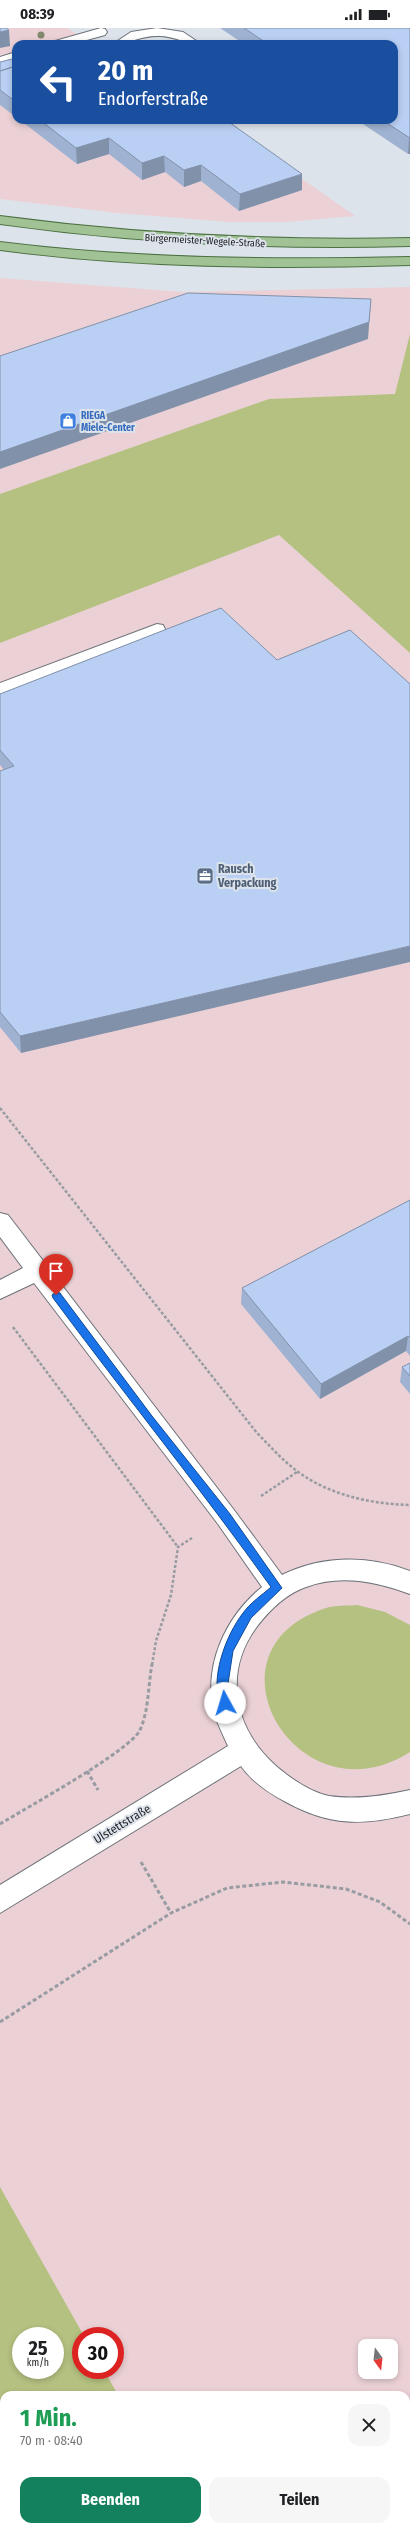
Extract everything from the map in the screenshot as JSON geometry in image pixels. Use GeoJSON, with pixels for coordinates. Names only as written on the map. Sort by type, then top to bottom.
{"type":"FeatureCollection","features":[{"type":"Feature","properties":{"kind":"main road","name":"Bürgermeister-Wegele-Straße"},"geometry":{"type":"LineString","coordinates":[[0,220],[130,235],[242,242],[332,244],[410,242]]}},
{"type":"Feature","properties":{"kind":"main road","name":"Bürgermeister-Wegele-Straße"},"geometry":{"type":"LineString","coordinates":[[0,246],[96,258],[180,262],[410,260]]}},
{"type":"Feature","properties":{"kind":"street"},"geometry":{"type":"LineString","coordinates":[[70,40],[96,30],[117,40]]}},
{"type":"Feature","properties":{"kind":"street"},"geometry":{"type":"LineString","coordinates":[[125,40],[141,33],[165,30],[184,36],[190,40]]}},
{"type":"Feature","properties":{"kind":"street"},"geometry":{"type":"LineString","coordinates":[[0,61],[12,57]]}},
{"type":"Feature","properties":{"kind":"street"},"geometry":{"type":"LineString","coordinates":[[0,690],[157,629]]}},
{"type":"Feature","properties":{"kind":"street"},"geometry":{"type":"LineString","coordinates":[[0,1221],[149,1419],[226,1517],[277,1588]]}},
{"type":"Feature","properties":{"kind":"street"},"geometry":{"type":"LineString","coordinates":[[0,1290],[38,1271]]}},
{"type":"Feature","properties":{"kind":"street"},"geometry":{"type":"LineString","coordinates":[[410,1583],[401,1578],[358,1569],[316,1573],[277,1588],[247,1615],[228,1650],[222,1690],[231,1729],[244,1750],[253,1764],[287,1792],[329,1808],[374,1811],[410,1802]]}},
{"type":"Feature","properties":{"kind":"street","name":"Ulstettstraße"},"geometry":{"type":"LineString","coordinates":[[0,1900],[244,1750]]}},
{"type":"Feature","properties":{"kind":"path"},"geometry":{"type":"LineString","coordinates":[[0,1108],[220,1389],[257,1433],[297,1472],[329,1488],[362,1499],[410,1505]]}},
{"type":"Feature","properties":{"kind":"path"},"geometry":{"type":"LineString","coordinates":[[0,1824],[122,1749],[140,1732],[145,1717],[150,1673],[156,1641],[171,1595],[178,1547],[9,1321]]}},
{"type":"Feature","properties":{"kind":"path"},"geometry":{"type":"LineString","coordinates":[[178,1547],[297,1472]]}},
{"type":"Feature","properties":{"kind":"path"},"geometry":{"type":"LineString","coordinates":[[0,2022],[171,1913],[196,1900],[228,1888],[261,1883],[303,1884],[343,1889],[380,1902],[410,1924]]}},
{"type":"Feature","properties":{"kind":"shaded area"},"geometry":{"type":"Polygon","coordinates":[[[0,28],[68,28],[84,40],[12,40],[12,124],[225,124],[355,216],[287,222],[229,222],[117,213],[0,199],[0,28]]]}},
{"type":"Feature","properties":{"kind":"shaded area"},"geometry":{"type":"Polygon","coordinates":[[[0,278],[183,292],[410,287],[410,2391],[0,2391],[0,278]]]}},
{"type":"Feature","properties":{"kind":"green space"},"geometry":{"type":"Polygon","coordinates":[[[410,334],[410,653],[279,535],[0,643],[0,494],[269,399],[395,394],[410,334]]]}},
{"type":"Feature","properties":{"kind":"green space"},"geometry":{"type":"Polygon","coordinates":[[[357,1605],[385,1612],[410,1625],[410,1752],[369,1768],[331,1766],[300,1749],[277,1723],[265,1691],[268,1658],[287,1629],[326,1608],[357,1605]]]}},
{"type":"Feature","properties":{"kind":"green space"},"geometry":{"type":"Polygon","coordinates":[[[0,2187],[79,2327],[72,2327],[72,2379],[109,2379],[116,2391],[0,2391],[0,2187]]]}},
{"type":"Feature","properties":{"kind":"building"},"geometry":{"type":"Polygon","coordinates":[[[0,28],[6,28],[9,30],[0,32],[0,28]]]}},
{"type":"Feature","properties":{"kind":"building"},"geometry":{"type":"Polygon","coordinates":[[[244,28],[410,28],[410,138],[388,124],[398,124],[398,40],[262,40],[244,28]]]}},
{"type":"Feature","properties":{"kind":"building"},"geometry":{"type":"Polygon","coordinates":[[[12,59],[12,67],[0,71],[0,62],[12,59]]]}},
{"type":"Feature","properties":{"kind":"building"},"geometry":{"type":"Polygon","coordinates":[[[12,67],[12,99],[0,90],[0,71],[12,67]]]}},
{"type":"Feature","properties":{"kind":"building"},"geometry":{"type":"Polygon","coordinates":[[[45,124],[232,124],[302,174],[240,194],[201,165],[184,170],[164,156],[142,163],[109,138],[76,148],[45,124]]]}},
{"type":"Feature","properties":{"kind":"building","name":"RIEGA Miele-Center"},"geometry":{"type":"Polygon","coordinates":[[[188,293],[371,299],[369,322],[0,452],[0,356],[188,293]]]}},
{"type":"Feature","properties":{"kind":"building","name":"Rausch Verpackung"},"geometry":{"type":"Polygon","coordinates":[[[221,608],[277,660],[350,630],[410,684],[410,946],[20,1036],[0,1012],[0,771],[14,766],[0,750],[0,694],[221,608]]]}},
{"type":"Feature","properties":{"kind":"building"},"geometry":{"type":"Polygon","coordinates":[[[410,1200],[410,1338],[408,1336],[321,1384],[242,1288],[410,1200]]]}},
{"type":"Feature","properties":{"kind":"building"},"geometry":{"type":"Polygon","coordinates":[[[410,1363],[410,1376],[402,1367],[410,1363]]]}},
{"type":"Feature","properties":{"kind":"place","name":"RIEGA Miele-Center"},"geometry":{"type":"Point","coordinates":[68,421]}},
{"type":"Feature","properties":{"kind":"place","name":"Rausch Verpackung"},"geometry":{"type":"Point","coordinates":[205,876]}},
{"type":"Feature","properties":{"kind":"route"},"geometry":{"type":"LineString","coordinates":[[56,1295],[149,1419],[226,1517],[277,1588],[247,1615],[228,1650],[222,1690],[225,1703]]}}]}
